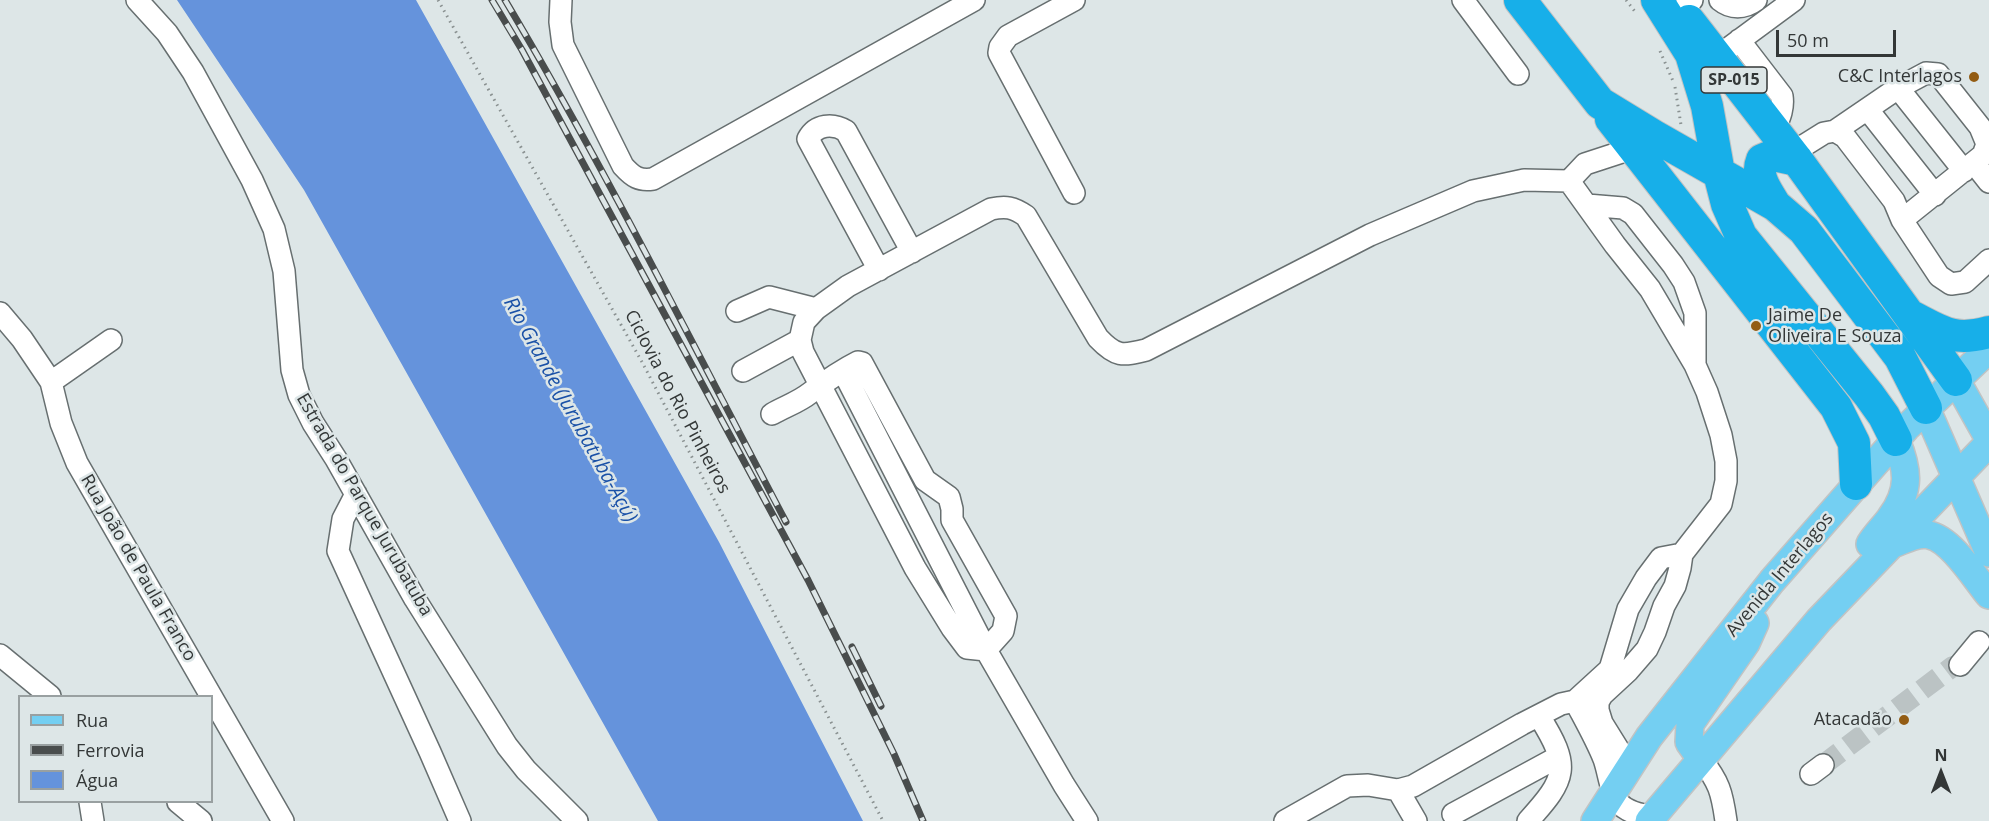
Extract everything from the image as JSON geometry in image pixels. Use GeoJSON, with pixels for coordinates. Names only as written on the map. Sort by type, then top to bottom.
{"type":"FeatureCollection","features":[{"type":"Feature","properties":{"kind":"highway"},"geometry":{"type":"LineString","coordinates":[[1520,0],[1836,407],[1854,443],[1856,484]]}},
{"type":"Feature","properties":{"kind":"highway"},"geometry":{"type":"LineString","coordinates":[[1668,5],[1691,54],[1707,106],[1727,204],[1741,236],[1869,394],[1896,440]]}},
{"type":"Feature","properties":{"kind":"highway","name":"SP-015"},"geometry":{"type":"LineString","coordinates":[[1668,5],[1728,48],[1788,148],[1956,380]]}},
{"type":"Feature","properties":{"kind":"highway"},"geometry":{"type":"LineString","coordinates":[[1600,104],[1775,205],[1804,230],[1900,357],[1926,408]]}},
{"type":"Feature","properties":{"kind":"highway"},"geometry":{"type":"LineString","coordinates":[[1775,205],[1760,176],[1759,167],[1762,160],[1788,148]]}},
{"type":"Feature","properties":{"kind":"highway"},"geometry":{"type":"LineString","coordinates":[[1907,314],[1939,331],[1958,337],[1989,332]]}},
{"type":"Feature","properties":{"kind":"main road","name":"Avenida Interlagos"},"geometry":{"type":"LineString","coordinates":[[1595,821],[1649,737],[1772,581],[1896,440],[1926,408],[1989,349]]}},
{"type":"Feature","properties":{"kind":"main road","name":"SP-015"},"geometry":{"type":"LineString","coordinates":[[1956,380],[1989,441]]}},
{"type":"Feature","properties":{"kind":"main road"},"geometry":{"type":"LineString","coordinates":[[1926,408],[1989,553]]}},
{"type":"Feature","properties":{"kind":"main road"},"geometry":{"type":"LineString","coordinates":[[1819,620],[1873,539],[1893,516],[1904,494],[1907,475],[1904,458],[1896,440]]}},
{"type":"Feature","properties":{"kind":"main road"},"geometry":{"type":"LineString","coordinates":[[1651,819],[1819,620],[1989,441]]}},
{"type":"Feature","properties":{"kind":"main road"},"geometry":{"type":"LineString","coordinates":[[1889,546],[1914,536],[1928,534],[1938,538],[1950,547],[1989,595]]}},
{"type":"Feature","properties":{"kind":"main road"},"geometry":{"type":"LineString","coordinates":[[1701,759],[1689,742],[1690,724],[1696,712],[1746,643],[1772,581]]}},
{"type":"Feature","properties":{"kind":"street","name":"Estrada do Parque Jurubatuba"},"geometry":{"type":"LineString","coordinates":[[137,0],[167,33],[193,72],[252,180],[269,219],[284,271],[292,370],[299,394],[313,423],[415,598],[507,746],[526,770],[577,821]]}},
{"type":"Feature","properties":{"kind":"street"},"geometry":{"type":"LineString","coordinates":[[561,0],[560,22],[563,45],[623,166],[632,176],[642,181],[653,179],[974,0]]}},
{"type":"Feature","properties":{"kind":"street"},"geometry":{"type":"LineString","coordinates":[[1074,0],[1008,36],[1000,47],[999,53],[1074,193]]}},
{"type":"Feature","properties":{"kind":"street"},"geometry":{"type":"LineString","coordinates":[[1463,0],[1518,74]]}},
{"type":"Feature","properties":{"kind":"street"},"geometry":{"type":"LineString","coordinates":[[1720,0],[1725,5],[1736,8],[1751,4],[1756,0]]}},
{"type":"Feature","properties":{"kind":"street"},"geometry":{"type":"LineString","coordinates":[[1728,48],[1794,0]]}},
{"type":"Feature","properties":{"kind":"street"},"geometry":{"type":"LineString","coordinates":[[1788,148],[1824,133],[1835,131],[1898,88],[1926,73],[1938,74],[1980,127],[1987,144],[1983,155],[1902,220]]}},
{"type":"Feature","properties":{"kind":"street"},"geometry":{"type":"LineString","coordinates":[[1898,88],[1969,167],[1989,182]]}},
{"type":"Feature","properties":{"kind":"street"},"geometry":{"type":"LineString","coordinates":[[1868,110],[1935,195]]}},
{"type":"Feature","properties":{"kind":"street"},"geometry":{"type":"LineString","coordinates":[[879,270],[808,139],[816,130],[837,125],[846,131],[912,252]]}},
{"type":"Feature","properties":{"kind":"street"},"geometry":{"type":"LineString","coordinates":[[1835,131],[1845,137],[1894,201],[1902,220],[1938,276],[1951,284],[1965,282],[1989,260]]}},
{"type":"Feature","properties":{"kind":"street"},"geometry":{"type":"LineString","coordinates":[[986,650],[967,648],[952,628],[915,568],[820,384],[800,340],[804,322],[816,309],[848,286],[991,209],[1006,206],[1026,216],[1098,338],[1110,350],[1122,355],[1146,350],[1370,235],[1473,191],[1524,180],[1569,181],[1585,164],[1634,148]]}},
{"type":"Feature","properties":{"kind":"street"},"geometry":{"type":"LineString","coordinates":[[1569,181],[1614,245],[1650,289],[1695,365],[1707,392],[1721,435],[1726,461],[1726,481],[1721,504],[1682,554],[1675,585],[1647,649],[1598,702],[1602,723],[1630,768]]}},
{"type":"Feature","properties":{"kind":"street"},"geometry":{"type":"LineString","coordinates":[[1587,206],[1623,208],[1633,214],[1673,265],[1684,282],[1695,313],[1695,365]]}},
{"type":"Feature","properties":{"kind":"street"},"geometry":{"type":"LineString","coordinates":[[737,311],[769,297],[816,309]]}},
{"type":"Feature","properties":{"kind":"street","name":"Rua João de Paula Franco"},"geometry":{"type":"LineString","coordinates":[[0,313],[22,339],[51,381],[60,423],[77,463],[210,695]]}},
{"type":"Feature","properties":{"kind":"street"},"geometry":{"type":"LineString","coordinates":[[51,381],[111,340]]}},
{"type":"Feature","properties":{"kind":"street"},"geometry":{"type":"LineString","coordinates":[[743,371],[800,340]]}},
{"type":"Feature","properties":{"kind":"street"},"geometry":{"type":"LineString","coordinates":[[772,414],[809,394],[820,384],[858,362],[862,363],[925,480],[949,496],[952,520],[1006,616],[1003,631],[986,650]]}},
{"type":"Feature","properties":{"kind":"street"},"geometry":{"type":"LineString","coordinates":[[843,371],[986,650],[1087,821]]}},
{"type":"Feature","properties":{"kind":"street"},"geometry":{"type":"LineString","coordinates":[[908,495],[929,483]]}},
{"type":"Feature","properties":{"kind":"street"},"geometry":{"type":"LineString","coordinates":[[356,494],[343,519],[338,551],[459,821]]}},
{"type":"Feature","properties":{"kind":"street"},"geometry":{"type":"LineString","coordinates":[[1285,821],[1347,786],[1368,785],[1398,790],[1413,786],[1561,704],[1575,700],[1610,669],[1633,600],[1661,558],[1682,554]]}},
{"type":"Feature","properties":{"kind":"street"},"geometry":{"type":"LineString","coordinates":[[1633,600],[1649,601],[1664,606]]}},
{"type":"Feature","properties":{"kind":"street"},"geometry":{"type":"LineString","coordinates":[[1633,600],[1656,632]]}},
{"type":"Feature","properties":{"kind":"street"},"geometry":{"type":"LineString","coordinates":[[1960,665],[1979,642]]}},
{"type":"Feature","properties":{"kind":"street"},"geometry":{"type":"LineString","coordinates":[[0,655],[49,695]]}},
{"type":"Feature","properties":{"kind":"street","name":"Rua João de Paula Franco"},"geometry":{"type":"LineString","coordinates":[[213,699],[283,821]]}},
{"type":"Feature","properties":{"kind":"street"},"geometry":{"type":"LineString","coordinates":[[1575,700],[1604,759],[1619,803],[1629,811],[1651,819]]}},
{"type":"Feature","properties":{"kind":"street"},"geometry":{"type":"LineString","coordinates":[[1528,821],[1552,794],[1559,782],[1562,770],[1549,732],[1539,716]]}},
{"type":"Feature","properties":{"kind":"street"},"geometry":{"type":"LineString","coordinates":[[1453,814],[1558,757]]}},
{"type":"Feature","properties":{"kind":"street"},"geometry":{"type":"LineString","coordinates":[[1701,759],[1716,778],[1721,790],[1726,821]]}},
{"type":"Feature","properties":{"kind":"street"},"geometry":{"type":"LineString","coordinates":[[1398,790],[1416,821]]}},
{"type":"Feature","properties":{"kind":"street"},"geometry":{"type":"LineString","coordinates":[[90,803],[93,821]]}},
{"type":"Feature","properties":{"kind":"street"},"geometry":{"type":"LineString","coordinates":[[180,803],[201,821]]}},
{"type":"Feature","properties":{"kind":"path","name":"Ciclovia do Rio Pinheiros"},"geometry":{"type":"LineString","coordinates":[[438,0],[642,362],[883,821]]}},
{"type":"Feature","properties":{"kind":"path"},"geometry":{"type":"LineString","coordinates":[[1626,0],[1668,5]]}},
{"type":"Feature","properties":{"kind":"path"},"geometry":{"type":"LineString","coordinates":[[1656,41],[1674,84],[1683,134]]}},
{"type":"Feature","properties":{"kind":"water","name":"Rio Grande (Jurubatuba-Açú)"},"geometry":{"type":"Polygon","coordinates":[[[177,0],[416,0],[719,542],[863,821],[658,821],[304,190],[177,0]]]}},
{"type":"Feature","properties":{"kind":"tunnel"},"geometry":{"type":"LineString","coordinates":[[1823,765],[1952,667],[1960,665]]}},
{"type":"Feature","properties":{"kind":"railway"},"geometry":{"type":"LineString","coordinates":[[492,0],[522,50],[808,580],[894,754],[923,821]]}},
{"type":"Feature","properties":{"kind":"railway"},"geometry":{"type":"LineString","coordinates":[[505,0],[614,194],[786,522]]}},
{"type":"Feature","properties":{"kind":"railway"},"geometry":{"type":"LineString","coordinates":[[852,647],[881,706]]}},
{"type":"Feature","properties":{"kind":"place","name":"C&C Interlagos"},"geometry":{"type":"Point","coordinates":[1974,77]}},
{"type":"Feature","properties":{"kind":"place","name":"Jaime De Oliveira E Souza"},"geometry":{"type":"Point","coordinates":[1756,326]}},
{"type":"Feature","properties":{"kind":"place","name":"Atacadão"},"geometry":{"type":"Point","coordinates":[1904,720]}}]}
